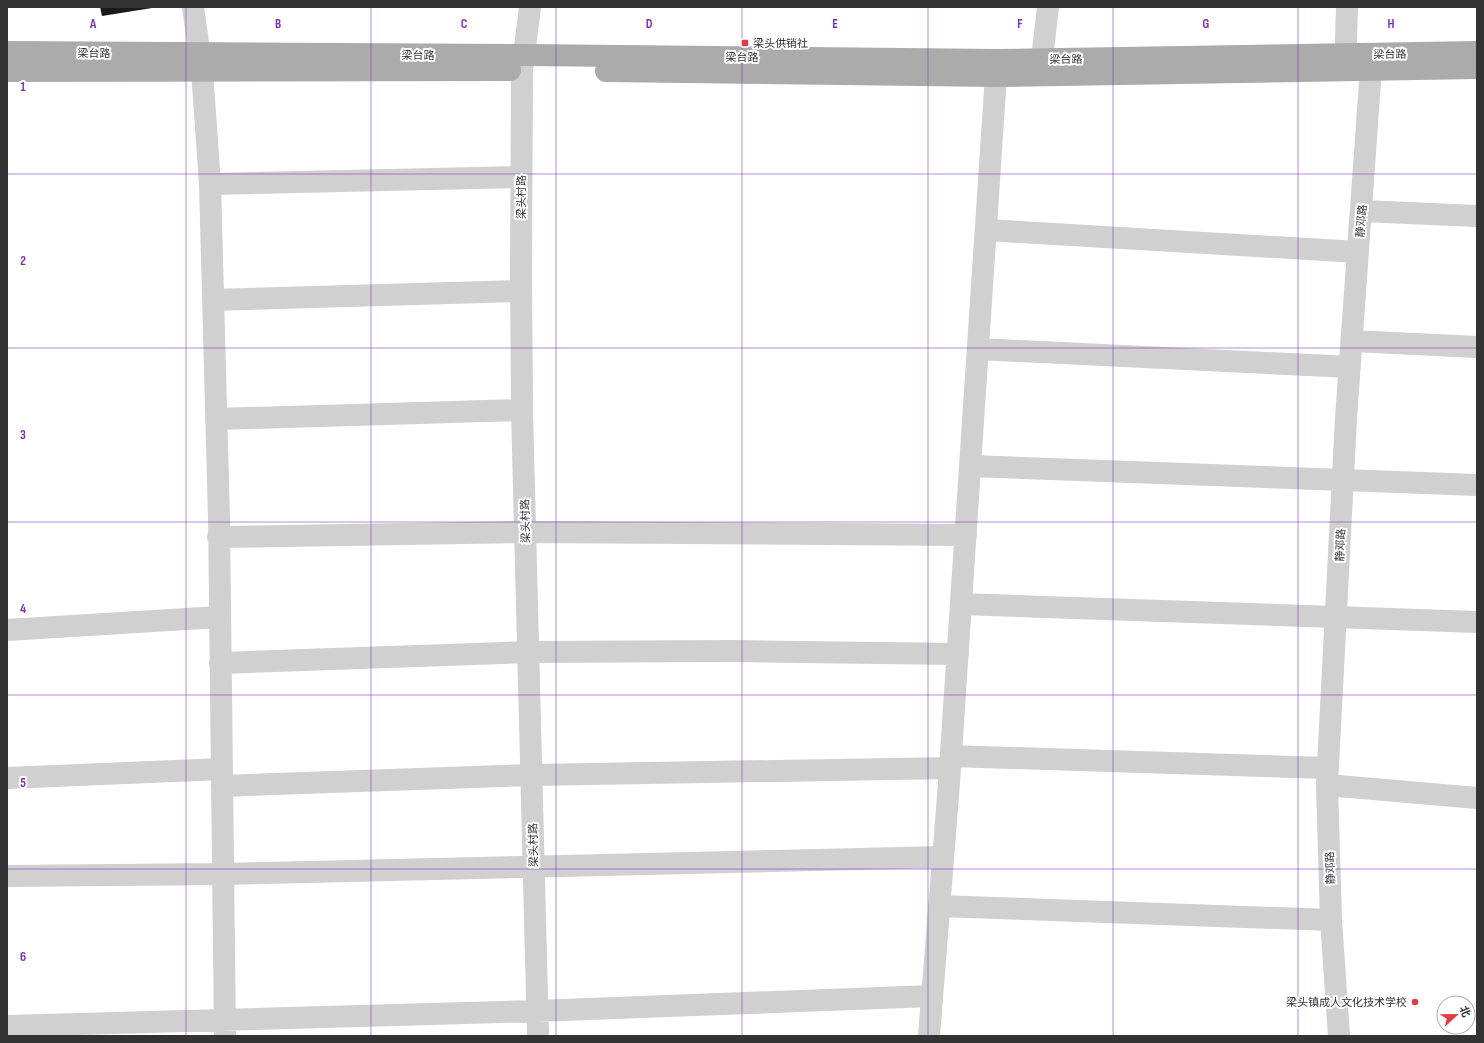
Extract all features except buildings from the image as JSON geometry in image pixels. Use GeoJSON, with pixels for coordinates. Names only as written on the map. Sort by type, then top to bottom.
{"type":"FeatureCollection","features":[{"type":"Feature","properties":{"kind":"main road","name":"梁台路"},"geometry":{"type":"LineString","coordinates":[[7,52],[201,62],[523,63],[997,68],[1372,62],[1477,68]]}},
{"type":"Feature","properties":{"kind":"main road","name":"梁台路"},"geometry":{"type":"LineString","coordinates":[[1372,62],[1477,52]]}},
{"type":"Feature","properties":{"kind":"main road","name":"梁台路"},"geometry":{"type":"LineString","coordinates":[[7,71],[201,62]]}},
{"type":"Feature","properties":{"kind":"street"},"geometry":{"type":"LineString","coordinates":[[193,7],[201,62],[210,184],[216,419],[225,1028]]}},
{"type":"Feature","properties":{"kind":"street","name":"梁头村路"},"geometry":{"type":"LineString","coordinates":[[530,7],[523,63],[521,291],[522,410],[538,1036]]}},
{"type":"Feature","properties":{"kind":"street"},"geometry":{"type":"LineString","coordinates":[[1042,67],[1048,7]]}},
{"type":"Feature","properties":{"kind":"street"},"geometry":{"type":"LineString","coordinates":[[1345,62],[1347,7]]}},
{"type":"Feature","properties":{"kind":"street","name":"静邓路"},"geometry":{"type":"LineString","coordinates":[[1339,1036],[1331,920],[1328,777],[1343,480],[1372,62]]}},
{"type":"Feature","properties":{"kind":"street"},"geometry":{"type":"LineString","coordinates":[[929,1036],[951,762],[997,68]]}},
{"type":"Feature","properties":{"kind":"street"},"geometry":{"type":"LineString","coordinates":[[210,184],[521,177]]}},
{"type":"Feature","properties":{"kind":"street"},"geometry":{"type":"LineString","coordinates":[[1362,211],[1477,216]]}},
{"type":"Feature","properties":{"kind":"street"},"geometry":{"type":"LineString","coordinates":[[986,230],[1358,252]]}},
{"type":"Feature","properties":{"kind":"street"},"geometry":{"type":"LineString","coordinates":[[213,300],[521,291]]}},
{"type":"Feature","properties":{"kind":"street"},"geometry":{"type":"LineString","coordinates":[[1352,341],[1477,347]]}},
{"type":"Feature","properties":{"kind":"street"},"geometry":{"type":"LineString","coordinates":[[978,349],[1350,367]]}},
{"type":"Feature","properties":{"kind":"street"},"geometry":{"type":"LineString","coordinates":[[216,419],[522,410]]}},
{"type":"Feature","properties":{"kind":"street"},"geometry":{"type":"LineString","coordinates":[[971,466],[1477,486]]}},
{"type":"Feature","properties":{"kind":"street"},"geometry":{"type":"LineString","coordinates":[[218,537],[526,532],[966,535]]}},
{"type":"Feature","properties":{"kind":"street"},"geometry":{"type":"LineString","coordinates":[[961,604],[1477,622]]}},
{"type":"Feature","properties":{"kind":"street"},"geometry":{"type":"LineString","coordinates":[[7,630],[219,617]]}},
{"type":"Feature","properties":{"kind":"street"},"geometry":{"type":"LineString","coordinates":[[220,663],[528,652],[733,651],[958,654]]}},
{"type":"Feature","properties":{"kind":"street"},"geometry":{"type":"LineString","coordinates":[[7,778],[221,778],[531,775],[951,762],[1328,777],[1477,798]]}},
{"type":"Feature","properties":{"kind":"street"},"geometry":{"type":"LineString","coordinates":[[7,876],[222,874],[943,856]]}},
{"type":"Feature","properties":{"kind":"street"},"geometry":{"type":"LineString","coordinates":[[939,906],[1331,920]]}},
{"type":"Feature","properties":{"kind":"street"},"geometry":{"type":"LineString","coordinates":[[7,1026],[225,1028],[537,1011],[932,996]]}},
{"type":"Feature","properties":{"kind":"place","name":"梁头供销社"},"geometry":{"type":"Point","coordinates":[745,43]}},
{"type":"Feature","properties":{"kind":"place","name":"梁头镇成人文化技术学校"},"geometry":{"type":"Point","coordinates":[1415,1002]}}]}
